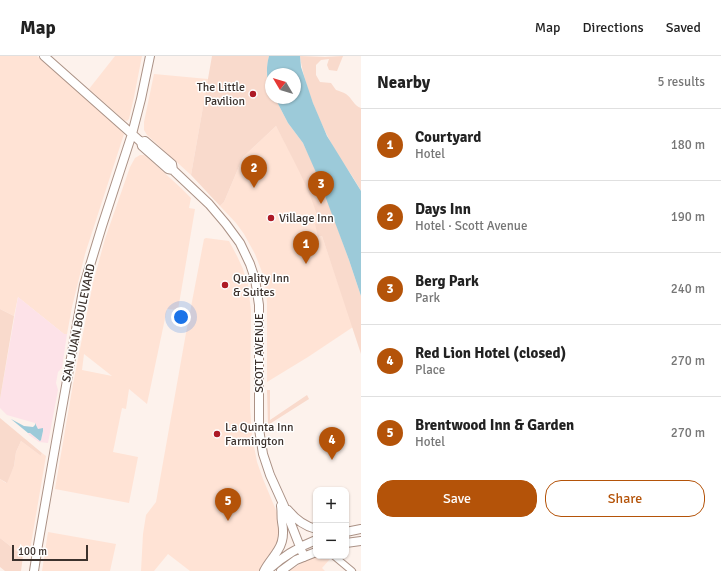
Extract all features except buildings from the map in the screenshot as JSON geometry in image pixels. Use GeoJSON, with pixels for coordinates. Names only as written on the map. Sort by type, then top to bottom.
{"type":"FeatureCollection","features":[{"type":"Feature","properties":{"kind":"main road","name":"SCOTT AVENUE"},"geometry":{"type":"LineString","coordinates":[[44,56],[141,142],[142,146],[157,160],[168,169],[174,170],[208,204],[233,233],[244,250],[253,272],[259,305],[259,429],[263,454],[270,475],[304,557]]}},
{"type":"Feature","properties":{"kind":"main road","name":"SAN JUAN BOULEVARD"},"geometry":{"type":"LineString","coordinates":[[34,571],[84,285],[132,134],[143,92],[150,56]]}},
{"type":"Feature","properties":{"kind":"main road"},"geometry":{"type":"LineString","coordinates":[[281,501],[299,522],[313,528]]}},
{"type":"Feature","properties":{"kind":"main road"},"geometry":{"type":"LineString","coordinates":[[264,571],[283,540],[281,501]]}},
{"type":"Feature","properties":{"kind":"main road"},"geometry":{"type":"LineString","coordinates":[[349,530],[361,529]]}},
{"type":"Feature","properties":{"kind":"main road"},"geometry":{"type":"LineString","coordinates":[[349,543],[361,541]]}},
{"type":"Feature","properties":{"kind":"main road"},"geometry":{"type":"LineString","coordinates":[[267,571],[283,559],[313,542]]}},
{"type":"Feature","properties":{"kind":"main road"},"geometry":{"type":"LineString","coordinates":[[281,571],[292,563],[313,553]]}},
{"type":"Feature","properties":{"kind":"street"},"geometry":{"type":"LineString","coordinates":[[338,559],[352,571]]}},
{"type":"Feature","properties":{"kind":"shaded area"},"geometry":{"type":"Polygon","coordinates":[[[0,56],[37,56],[102,112],[124,134],[85,254],[67,334],[64,334],[18,297],[14,316],[0,309],[0,56]]]}},
{"type":"Feature","properties":{"kind":"shaded area"},"geometry":{"type":"Polygon","coordinates":[[[115,56],[142,56],[129,119],[127,121],[89,89],[115,56]]]}},
{"type":"Feature","properties":{"kind":"shaded area"},"geometry":{"type":"Polygon","coordinates":[[[212,56],[269,56],[267,68],[265,68],[265,104],[278,104],[288,123],[303,143],[319,177],[361,296],[361,354],[322,236],[318,237],[315,224],[319,222],[311,197],[276,126],[243,157],[224,202],[220,206],[191,175],[212,56]]]}},
{"type":"Feature","properties":{"kind":"shaded area"},"geometry":{"type":"Polygon","coordinates":[[[300,56],[343,56],[337,71],[329,70],[327,65],[329,59],[321,60],[316,65],[316,75],[320,82],[331,83],[336,90],[346,94],[357,106],[361,108],[361,191],[335,150],[314,107],[300,56]]]}},
{"type":"Feature","properties":{"kind":"shaded area"},"geometry":{"type":"Polygon","coordinates":[[[154,74],[208,79],[191,175],[147,135],[144,130],[144,122],[154,74]]]}},
{"type":"Feature","properties":{"kind":"shaded area"},"geometry":{"type":"Polygon","coordinates":[[[276,126],[302,175],[315,206],[319,222],[319,237],[322,236],[353,327],[267,382],[267,303],[262,272],[255,254],[244,234],[220,206],[224,202],[243,157],[276,126]]]}},
{"type":"Feature","properties":{"kind":"shaded area"},"geometry":{"type":"Polygon","coordinates":[[[140,155],[144,155],[148,158],[191,198],[189,208],[195,209],[178,310],[167,309],[147,404],[129,389],[126,409],[122,408],[113,452],[138,457],[129,503],[55,489],[73,384],[93,283],[105,239],[130,167],[135,158],[140,155]],[[84,354],[82,370],[112,376],[84,354]]]}},
{"type":"Feature","properties":{"kind":"shaded area"},"geometry":{"type":"Polygon","coordinates":[[[204,239],[229,241],[243,269],[248,285],[251,311],[250,406],[252,436],[257,462],[278,515],[281,534],[275,551],[259,571],[190,571],[168,554],[154,571],[141,571],[143,534],[146,515],[156,502],[186,333],[204,239]]]}},
{"type":"Feature","properties":{"kind":"shaded area"},"geometry":{"type":"Polygon","coordinates":[[[18,297],[64,334],[67,334],[62,368],[58,372],[56,383],[58,390],[48,443],[39,442],[29,435],[28,433],[38,440],[41,440],[43,431],[38,429],[35,423],[7,415],[0,408],[0,399],[18,297]]]}},
{"type":"Feature","properties":{"kind":"shaded area"},"geometry":{"type":"Polygon","coordinates":[[[0,309],[14,316],[0,399],[0,309]]]}},
{"type":"Feature","properties":{"kind":"shaded area"},"geometry":{"type":"Polygon","coordinates":[[[267,390],[270,390],[270,420],[307,395],[309,399],[268,425],[267,390]]]}},
{"type":"Feature","properties":{"kind":"shaded area"},"geometry":{"type":"Polygon","coordinates":[[[0,418],[42,453],[41,456],[21,441],[16,452],[14,466],[7,483],[0,479],[0,418]]]}},
{"type":"Feature","properties":{"kind":"shaded area"},"geometry":{"type":"Polygon","coordinates":[[[21,441],[41,456],[42,453],[46,456],[29,556],[23,556],[0,538],[0,479],[6,483],[14,466],[16,452],[21,441]]]}},
{"type":"Feature","properties":{"kind":"shaded area"},"geometry":{"type":"Polygon","coordinates":[[[48,532],[116,544],[110,571],[42,571],[48,532]]]}},
{"type":"Feature","properties":{"kind":"shaded area"},"geometry":{"type":"Polygon","coordinates":[[[0,538],[23,556],[21,571],[5,571],[0,567],[0,538]]]}},
{"type":"Feature","properties":{"kind":"shaded area"},"geometry":{"type":"Polygon","coordinates":[[[313,558],[330,559],[322,568],[325,571],[289,571],[313,558]]]}},
{"type":"Feature","properties":{"kind":"water"},"geometry":{"type":"Polygon","coordinates":[[[269,56],[300,56],[301,67],[313,103],[327,136],[361,191],[361,296],[318,177],[303,143],[288,123],[278,104],[301,104],[301,68],[267,68],[269,56]]]}},
{"type":"Feature","properties":{"kind":"water"},"geometry":{"type":"Polygon","coordinates":[[[11,419],[24,426],[33,427],[35,423],[38,429],[43,428],[41,440],[40,441],[28,433],[11,419]]]}},
{"type":"Feature","properties":{"kind":"place","name":"The Little Pavilion"},"geometry":{"type":"Point","coordinates":[253,94]}},
{"type":"Feature","properties":{"kind":"place","name":"Days Inn"},"geometry":{"type":"Point","coordinates":[254,188]}},
{"type":"Feature","properties":{"kind":"place","name":"Berg Park"},"geometry":{"type":"Point","coordinates":[321,204]}},
{"type":"Feature","properties":{"kind":"place","name":"Village Inn"},"geometry":{"type":"Point","coordinates":[271,218]}},
{"type":"Feature","properties":{"kind":"place","name":"Courtyard"},"geometry":{"type":"Point","coordinates":[306,264]}},
{"type":"Feature","properties":{"kind":"place","name":"Quality Inn & Suites"},"geometry":{"type":"Point","coordinates":[225,285]}},
{"type":"Feature","properties":{"kind":"place","name":"La Quinta Inn Farmington"},"geometry":{"type":"Point","coordinates":[217,434]}},
{"type":"Feature","properties":{"kind":"place","name":"Red Lion Hotel (closed)"},"geometry":{"type":"Point","coordinates":[332,460]}},
{"type":"Feature","properties":{"kind":"place","name":"Brentwood Inn & Garden"},"geometry":{"type":"Point","coordinates":[228,521]}}]}
